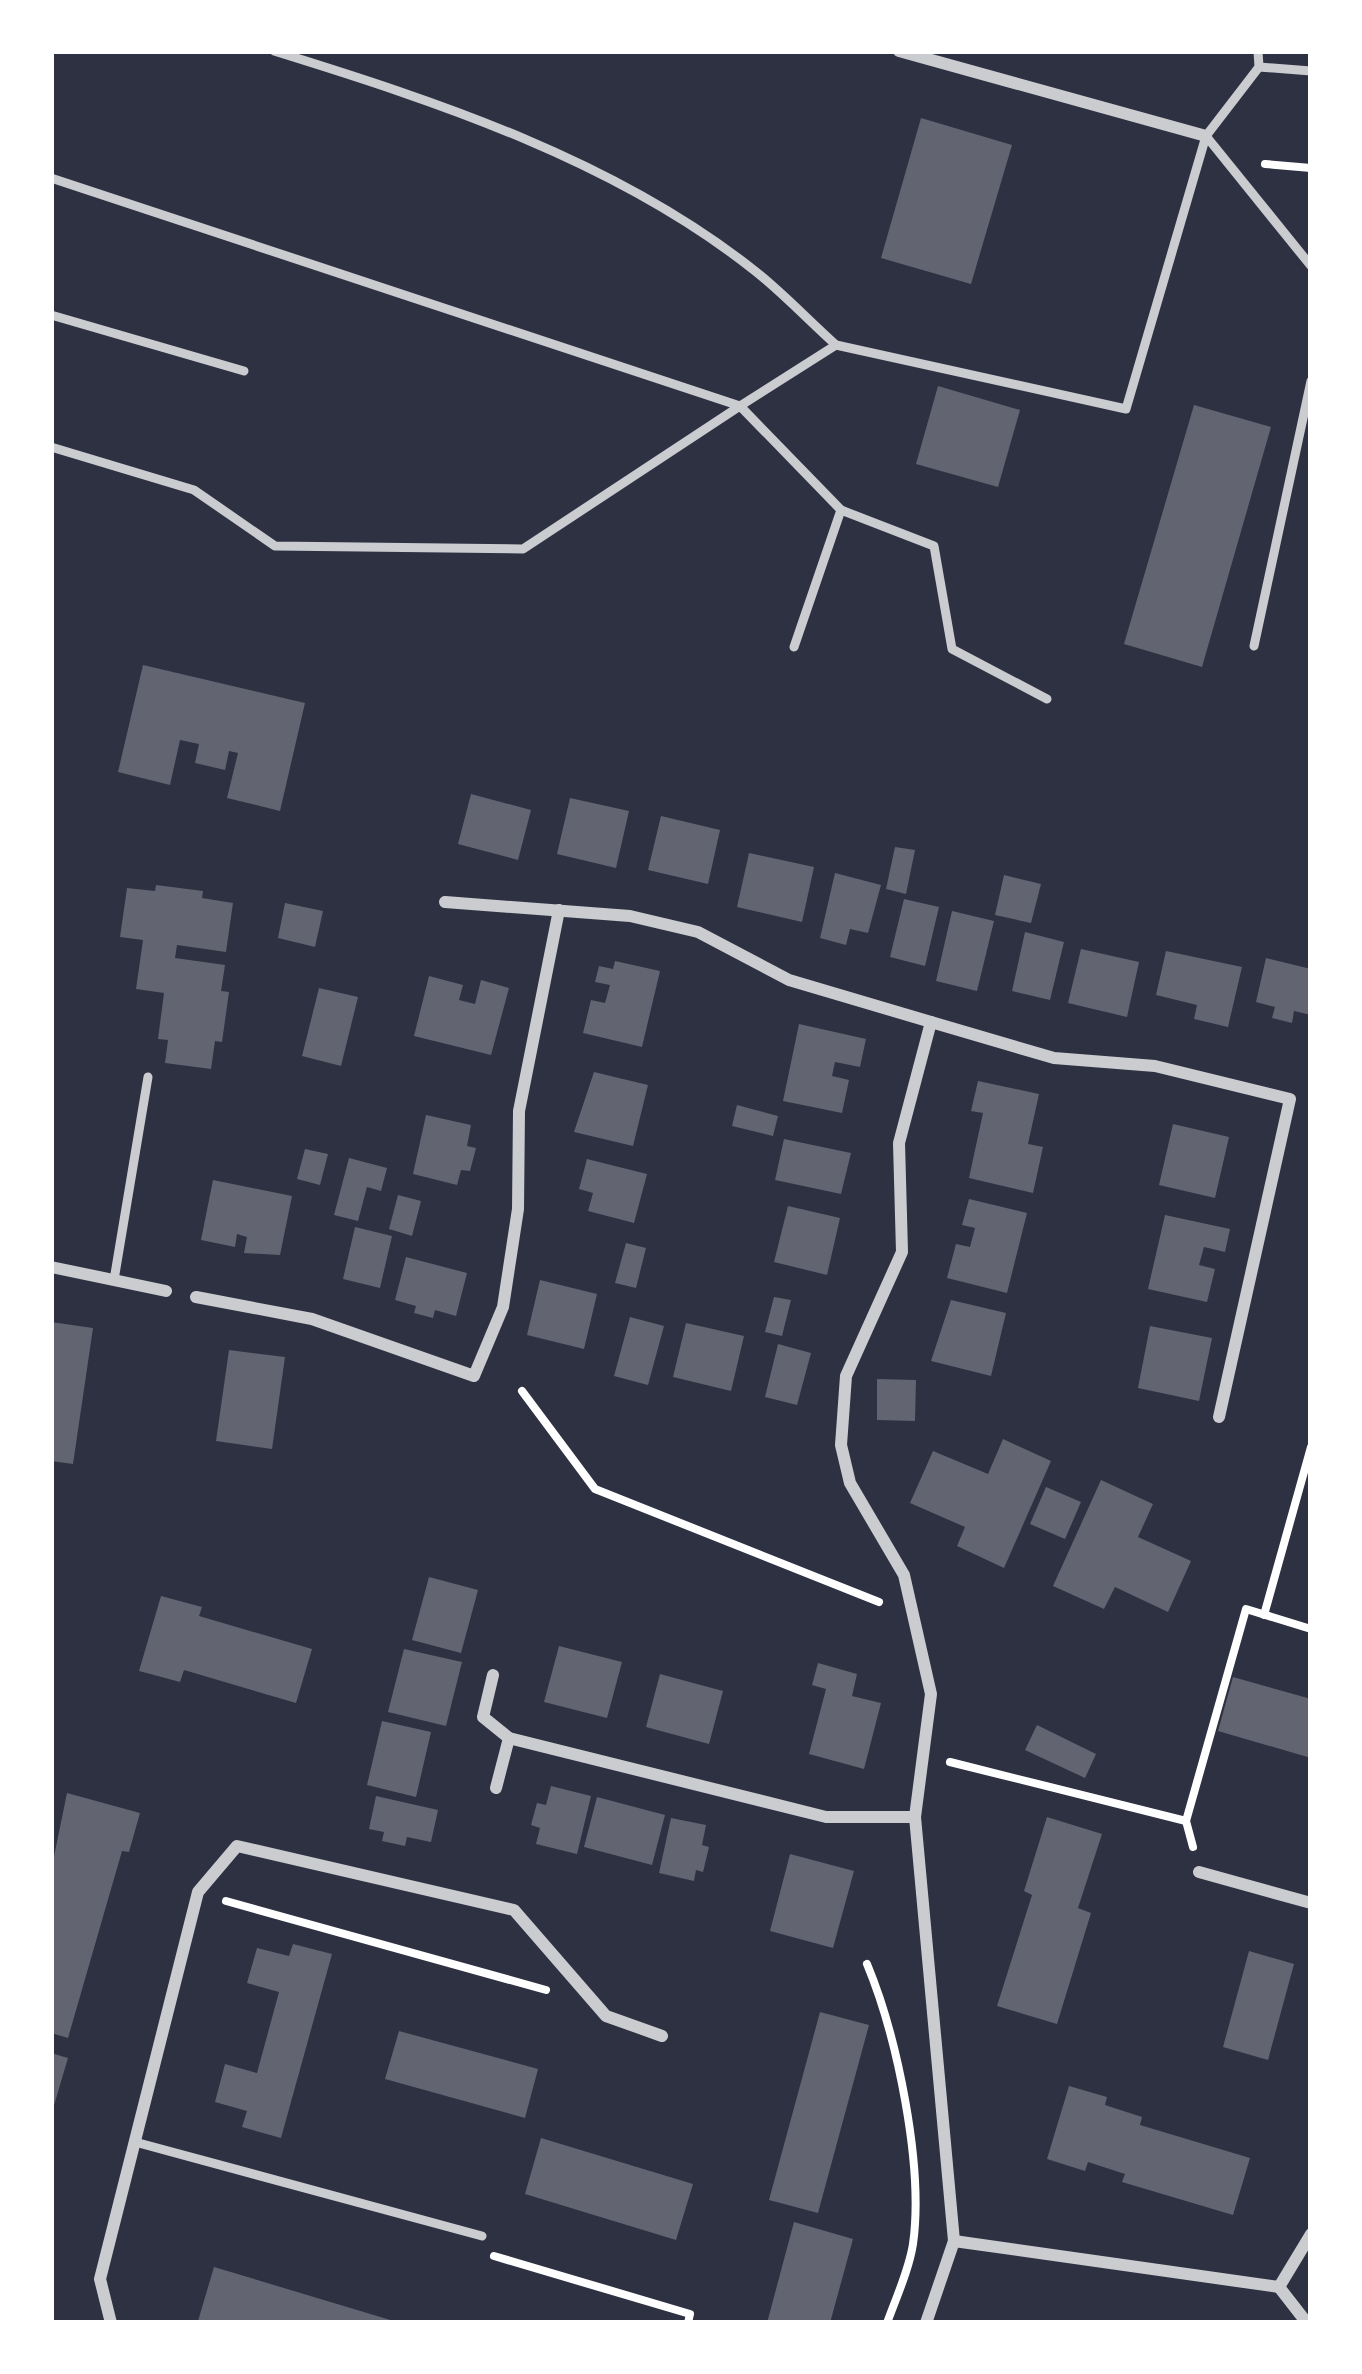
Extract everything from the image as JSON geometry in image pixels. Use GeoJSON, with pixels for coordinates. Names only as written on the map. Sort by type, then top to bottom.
{"type":"FeatureCollection","features":[{"type":"Feature","properties":{"kind":"street"},"geometry":{"type":"LineString","coordinates":[[899,51],[1206,136]]}},
{"type":"Feature","properties":{"kind":"street"},"geometry":{"type":"LineString","coordinates":[[445,902],[630,916],[698,932],[789,980],[1054,1058],[1155,1066],[1290,1099],[1219,1417]]}},
{"type":"Feature","properties":{"kind":"street"},"geometry":{"type":"LineString","coordinates":[[196,1297],[312,1318],[474,1376],[503,1307],[518,1209],[519,1112],[559,910]]}},
{"type":"Feature","properties":{"kind":"street"},"geometry":{"type":"LineString","coordinates":[[926,2323],[954,2240],[915,1817],[931,1694],[904,1575],[850,1483],[841,1445],[846,1376],[902,1252],[898,1143],[932,1022]]}},
{"type":"Feature","properties":{"kind":"street"},"geometry":{"type":"LineString","coordinates":[[51,1267],[166,1291]]}},
{"type":"Feature","properties":{"kind":"street"},"geometry":{"type":"LineString","coordinates":[[493,1675],[483,1717],[509,1738],[826,1817],[915,1817]]}},
{"type":"Feature","properties":{"kind":"street"},"geometry":{"type":"LineString","coordinates":[[496,1788],[509,1738]]}},
{"type":"Feature","properties":{"kind":"street"},"geometry":{"type":"LineString","coordinates":[[112,2323],[100,2279],[198,1892],[237,1846],[514,1910],[606,2016],[662,2036]]}},
{"type":"Feature","properties":{"kind":"street"},"geometry":{"type":"LineString","coordinates":[[1198,1872],[1311,1903]]}},
{"type":"Feature","properties":{"kind":"street"},"geometry":{"type":"LineString","coordinates":[[1279,2287],[1311,2234]]}},
{"type":"Feature","properties":{"kind":"street"},"geometry":{"type":"LineString","coordinates":[[954,2240],[1279,2287],[1307,2323]]}},
{"type":"Feature","properties":{"kind":"lane"},"geometry":{"type":"LineString","coordinates":[[274,51],[544,147],[659,207],[754,270],[836,345],[1126,409],[1206,136],[1259,67],[1258,51]]}},
{"type":"Feature","properties":{"kind":"lane"},"geometry":{"type":"LineString","coordinates":[[1259,67],[1311,71]]}},
{"type":"Feature","properties":{"kind":"lane"},"geometry":{"type":"LineString","coordinates":[[1206,136],[1311,266]]}},
{"type":"Feature","properties":{"kind":"lane"},"geometry":{"type":"LineString","coordinates":[[51,178],[740,406],[841,510],[934,546],[952,650],[1047,700]]}},
{"type":"Feature","properties":{"kind":"lane"},"geometry":{"type":"LineString","coordinates":[[51,315],[244,371]]}},
{"type":"Feature","properties":{"kind":"lane"},"geometry":{"type":"LineString","coordinates":[[51,447],[194,490],[275,546],[523,549],[836,345]]}},
{"type":"Feature","properties":{"kind":"lane"},"geometry":{"type":"LineString","coordinates":[[1254,646],[1307,418],[1311,381]]}},
{"type":"Feature","properties":{"kind":"lane"},"geometry":{"type":"LineString","coordinates":[[794,647],[841,510]]}},
{"type":"Feature","properties":{"kind":"lane"},"geometry":{"type":"LineString","coordinates":[[114,1280],[148,1077]]}},
{"type":"Feature","properties":{"kind":"lane"},"geometry":{"type":"LineString","coordinates":[[135,2142],[482,2236]]}},
{"type":"Feature","properties":{"kind":"path"},"geometry":{"type":"LineString","coordinates":[[522,1391],[595,1489],[879,1602]]}},
{"type":"Feature","properties":{"kind":"path"},"geometry":{"type":"LineString","coordinates":[[1264,1615],[1311,1447]]}},
{"type":"Feature","properties":{"kind":"path"},"geometry":{"type":"LineString","coordinates":[[1198,1872],[1186,1821],[1246,1609],[1311,1629]]}},
{"type":"Feature","properties":{"kind":"path"},"geometry":{"type":"LineString","coordinates":[[950,1762],[1186,1821]]}},
{"type":"Feature","properties":{"kind":"path"},"geometry":{"type":"LineString","coordinates":[[216,1922],[221,1900],[548,1991]]}},
{"type":"Feature","properties":{"kind":"path"},"geometry":{"type":"LineString","coordinates":[[867,1964],[892,2023],[917,2206],[912,2250],[887,2323]]}},
{"type":"Feature","properties":{"kind":"path"},"geometry":{"type":"LineString","coordinates":[[482,2236],[496,2260],[690,2314],[688,2323]]}},
{"type":"Feature","properties":{"kind":"building"},"geometry":{"type":"Polygon","coordinates":[[[921,118],[1012,145],[971,284],[881,258],[921,118]]]}},
{"type":"Feature","properties":{"kind":"building"},"geometry":{"type":"Polygon","coordinates":[[[938,386],[1020,410],[998,487],[916,464],[938,386]]]}},
{"type":"Feature","properties":{"kind":"building"},"geometry":{"type":"Polygon","coordinates":[[[1194,405],[1271,427],[1202,667],[1124,644],[1194,405]]]}},
{"type":"Feature","properties":{"kind":"building"},"geometry":{"type":"Polygon","coordinates":[[[143,665],[305,703],[280,811],[227,798],[238,753],[229,751],[225,770],[195,763],[199,744],[180,740],[170,785],[118,772],[143,665]]]}},
{"type":"Feature","properties":{"kind":"building"},"geometry":{"type":"Polygon","coordinates":[[[471,794],[531,810],[518,860],[458,844],[471,794]]]}},
{"type":"Feature","properties":{"kind":"building"},"geometry":{"type":"Polygon","coordinates":[[[570,798],[629,811],[616,868],[557,854],[570,798]]]}},
{"type":"Feature","properties":{"kind":"building"},"geometry":{"type":"Polygon","coordinates":[[[661,816],[720,830],[708,884],[648,870],[661,816]]]}},
{"type":"Feature","properties":{"kind":"building"},"geometry":{"type":"Polygon","coordinates":[[[895,847],[915,850],[906,894],[886,889],[895,847]]]}},
{"type":"Feature","properties":{"kind":"building"},"geometry":{"type":"Polygon","coordinates":[[[749,853],[814,867],[802,922],[737,907],[749,853]]]}},
{"type":"Feature","properties":{"kind":"building"},"geometry":{"type":"Polygon","coordinates":[[[835,873],[881,885],[868,933],[850,929],[846,945],[820,938],[835,873]]]}},
{"type":"Feature","properties":{"kind":"building"},"geometry":{"type":"Polygon","coordinates":[[[1004,875],[1041,884],[1031,923],[995,915],[1004,875]]]}},
{"type":"Feature","properties":{"kind":"building"},"geometry":{"type":"Polygon","coordinates":[[[156,885],[203,891],[202,898],[233,903],[226,952],[177,945],[175,958],[225,965],[221,991],[229,992],[222,1042],[215,1041],[211,1069],[165,1063],[168,1040],[158,1039],[164,993],[136,989],[143,940],[120,937],[127,888],[155,891],[156,885]]]}},
{"type":"Feature","properties":{"kind":"building"},"geometry":{"type":"Polygon","coordinates":[[[904,899],[939,907],[925,966],[890,957],[904,899]]]}},
{"type":"Feature","properties":{"kind":"building"},"geometry":{"type":"Polygon","coordinates":[[[285,903],[323,911],[315,947],[278,938],[285,903]]]}},
{"type":"Feature","properties":{"kind":"building"},"geometry":{"type":"Polygon","coordinates":[[[952,911],[994,921],[977,991],[936,981],[952,911]]]}},
{"type":"Feature","properties":{"kind":"building"},"geometry":{"type":"Polygon","coordinates":[[[1025,932],[1064,942],[1050,1000],[1012,991],[1025,932]]]}},
{"type":"Feature","properties":{"kind":"building"},"geometry":{"type":"Polygon","coordinates":[[[1081,949],[1139,962],[1127,1017],[1068,1003],[1081,949]]]}},
{"type":"Feature","properties":{"kind":"building"},"geometry":{"type":"Polygon","coordinates":[[[1166,951],[1242,967],[1228,1027],[1194,1019],[1197,1005],[1156,995],[1166,951]]]}},
{"type":"Feature","properties":{"kind":"building"},"geometry":{"type":"Polygon","coordinates":[[[1266,958],[1311,969],[1311,1015],[1294,1011],[1292,1023],[1272,1018],[1275,1007],[1256,1002],[1266,958]]]}},
{"type":"Feature","properties":{"kind":"building"},"geometry":{"type":"Polygon","coordinates":[[[615,961],[660,971],[642,1047],[583,1033],[591,1000],[605,1003],[610,985],[595,982],[599,966],[613,969],[615,961]]]}},
{"type":"Feature","properties":{"kind":"building"},"geometry":{"type":"Polygon","coordinates":[[[429,976],[463,985],[459,1000],[475,1004],[481,980],[509,988],[491,1055],[414,1036],[429,976]]]}},
{"type":"Feature","properties":{"kind":"building"},"geometry":{"type":"Polygon","coordinates":[[[319,988],[358,997],[341,1066],[302,1056],[319,988]]]}},
{"type":"Feature","properties":{"kind":"building"},"geometry":{"type":"Polygon","coordinates":[[[799,1024],[866,1039],[860,1067],[835,1062],[832,1076],[849,1080],[842,1113],[783,1101],[799,1024]]]}},
{"type":"Feature","properties":{"kind":"building"},"geometry":{"type":"Polygon","coordinates":[[[594,1072],[648,1085],[633,1146],[574,1132],[594,1072]]]}},
{"type":"Feature","properties":{"kind":"building"},"geometry":{"type":"Polygon","coordinates":[[[978,1081],[1039,1094],[1028,1144],[1043,1147],[1033,1193],[969,1178],[983,1113],[971,1111],[978,1081]]]}},
{"type":"Feature","properties":{"kind":"building"},"geometry":{"type":"Polygon","coordinates":[[[737,1105],[778,1116],[773,1136],[732,1126],[737,1105]]]}},
{"type":"Feature","properties":{"kind":"building"},"geometry":{"type":"Polygon","coordinates":[[[426,1115],[471,1125],[467,1146],[476,1148],[470,1171],[461,1170],[457,1185],[413,1174],[426,1115]]]}},
{"type":"Feature","properties":{"kind":"building"},"geometry":{"type":"Polygon","coordinates":[[[1173,1124],[1229,1137],[1215,1198],[1159,1185],[1173,1124]]]}},
{"type":"Feature","properties":{"kind":"building"},"geometry":{"type":"Polygon","coordinates":[[[784,1139],[851,1153],[841,1194],[775,1180],[784,1139]]]}},
{"type":"Feature","properties":{"kind":"building"},"geometry":{"type":"Polygon","coordinates":[[[305,1149],[328,1154],[320,1185],[297,1179],[305,1149]]]}},
{"type":"Feature","properties":{"kind":"building"},"geometry":{"type":"Polygon","coordinates":[[[349,1158],[387,1168],[381,1191],[367,1187],[358,1221],[334,1215],[349,1158]]]}},
{"type":"Feature","properties":{"kind":"building"},"geometry":{"type":"Polygon","coordinates":[[[587,1159],[647,1174],[634,1223],[588,1211],[593,1193],[579,1189],[587,1159]]]}},
{"type":"Feature","properties":{"kind":"building"},"geometry":{"type":"Polygon","coordinates":[[[213,1180],[292,1196],[280,1255],[244,1253],[247,1237],[237,1234],[235,1247],[201,1240],[213,1180]]]}},
{"type":"Feature","properties":{"kind":"building"},"geometry":{"type":"Polygon","coordinates":[[[398,1195],[421,1201],[412,1236],[389,1229],[398,1195]]]}},
{"type":"Feature","properties":{"kind":"building"},"geometry":{"type":"Polygon","coordinates":[[[969,1199],[1027,1213],[1007,1293],[947,1278],[956,1244],[970,1247],[975,1228],[962,1225],[969,1199]]]}},
{"type":"Feature","properties":{"kind":"building"},"geometry":{"type":"Polygon","coordinates":[[[788,1206],[840,1218],[827,1275],[774,1262],[788,1206]]]}},
{"type":"Feature","properties":{"kind":"building"},"geometry":{"type":"Polygon","coordinates":[[[1165,1215],[1230,1229],[1225,1252],[1204,1247],[1199,1265],[1215,1269],[1207,1302],[1148,1289],[1165,1215]]]}},
{"type":"Feature","properties":{"kind":"building"},"geometry":{"type":"Polygon","coordinates":[[[355,1227],[392,1236],[380,1288],[343,1279],[355,1227]]]}},
{"type":"Feature","properties":{"kind":"building"},"geometry":{"type":"Polygon","coordinates":[[[626,1243],[646,1248],[636,1288],[615,1283],[626,1243]]]}},
{"type":"Feature","properties":{"kind":"building"},"geometry":{"type":"Polygon","coordinates":[[[406,1257],[467,1273],[456,1316],[435,1310],[433,1318],[414,1313],[416,1306],[395,1300],[406,1257]]]}},
{"type":"Feature","properties":{"kind":"building"},"geometry":{"type":"Polygon","coordinates":[[[540,1280],[597,1294],[584,1349],[527,1335],[540,1280]]]}},
{"type":"Feature","properties":{"kind":"building"},"geometry":{"type":"Polygon","coordinates":[[[774,1297],[791,1300],[782,1336],[765,1332],[774,1297]]]}},
{"type":"Feature","properties":{"kind":"building"},"geometry":{"type":"Polygon","coordinates":[[[951,1300],[1006,1313],[991,1376],[931,1361],[951,1300]]]}},
{"type":"Feature","properties":{"kind":"building"},"geometry":{"type":"Polygon","coordinates":[[[630,1317],[664,1326],[648,1385],[614,1376],[630,1317]]]}},
{"type":"Feature","properties":{"kind":"building"},"geometry":{"type":"Polygon","coordinates":[[[51,1322],[93,1328],[73,1464],[51,1461],[51,1322]]]}},
{"type":"Feature","properties":{"kind":"building"},"geometry":{"type":"Polygon","coordinates":[[[686,1323],[744,1336],[731,1391],[673,1377],[686,1323]]]}},
{"type":"Feature","properties":{"kind":"building"},"geometry":{"type":"Polygon","coordinates":[[[1150,1326],[1212,1338],[1199,1401],[1138,1388],[1150,1326]]]}},
{"type":"Feature","properties":{"kind":"building"},"geometry":{"type":"Polygon","coordinates":[[[778,1344],[811,1353],[797,1405],[765,1397],[778,1344]]]}},
{"type":"Feature","properties":{"kind":"building"},"geometry":{"type":"Polygon","coordinates":[[[229,1350],[285,1357],[272,1449],[216,1441],[229,1350]]]}},
{"type":"Feature","properties":{"kind":"building"},"geometry":{"type":"Polygon","coordinates":[[[877,1379],[916,1380],[915,1421],[877,1420],[877,1379]]]}},
{"type":"Feature","properties":{"kind":"building"},"geometry":{"type":"Polygon","coordinates":[[[1003,1439],[1051,1461],[1004,1568],[957,1546],[965,1527],[910,1503],[933,1451],[988,1474],[1003,1439]]]}},
{"type":"Feature","properties":{"kind":"building"},"geometry":{"type":"Polygon","coordinates":[[[1101,1480],[1153,1504],[1138,1537],[1191,1561],[1168,1612],[1115,1587],[1104,1609],[1053,1586],[1101,1480]]]}},
{"type":"Feature","properties":{"kind":"building"},"geometry":{"type":"Polygon","coordinates":[[[1046,1487],[1081,1502],[1065,1539],[1030,1524],[1046,1487]]]}},
{"type":"Feature","properties":{"kind":"building"},"geometry":{"type":"Polygon","coordinates":[[[429,1577],[478,1590],[461,1653],[412,1640],[429,1577]]]}},
{"type":"Feature","properties":{"kind":"building"},"geometry":{"type":"Polygon","coordinates":[[[161,1596],[202,1607],[199,1616],[312,1649],[296,1703],[184,1670],[180,1682],[139,1671],[161,1596]]]}},
{"type":"Feature","properties":{"kind":"building"},"geometry":{"type":"Polygon","coordinates":[[[559,1646],[622,1662],[607,1718],[544,1702],[559,1646]]]}},
{"type":"Feature","properties":{"kind":"building"},"geometry":{"type":"Polygon","coordinates":[[[404,1649],[462,1662],[446,1726],[388,1712],[404,1649]]]}},
{"type":"Feature","properties":{"kind":"building"},"geometry":{"type":"Polygon","coordinates":[[[818,1663],[857,1674],[852,1696],[881,1703],[864,1769],[809,1754],[826,1689],[812,1685],[818,1663]]]}},
{"type":"Feature","properties":{"kind":"building"},"geometry":{"type":"Polygon","coordinates":[[[660,1674],[723,1691],[709,1744],[646,1727],[660,1674]]]}},
{"type":"Feature","properties":{"kind":"building"},"geometry":{"type":"Polygon","coordinates":[[[1233,1677],[1311,1699],[1311,1758],[1218,1731],[1233,1677]]]}},
{"type":"Feature","properties":{"kind":"building"},"geometry":{"type":"Polygon","coordinates":[[[382,1721],[431,1732],[416,1797],[367,1785],[382,1721]]]}},
{"type":"Feature","properties":{"kind":"building"},"geometry":{"type":"Polygon","coordinates":[[[1037,1725],[1096,1754],[1085,1778],[1025,1750],[1037,1725]]]}},
{"type":"Feature","properties":{"kind":"building"},"geometry":{"type":"Polygon","coordinates":[[[551,1786],[591,1796],[577,1854],[536,1844],[540,1828],[531,1825],[537,1803],[546,1805],[551,1786]]]}},
{"type":"Feature","properties":{"kind":"building"},"geometry":{"type":"Polygon","coordinates":[[[67,1793],[140,1813],[129,1852],[122,1851],[68,2038],[51,2033],[51,1871],[67,1793]]]}},
{"type":"Feature","properties":{"kind":"building"},"geometry":{"type":"Polygon","coordinates":[[[376,1796],[438,1810],[431,1842],[407,1837],[405,1846],[382,1841],[384,1832],[369,1829],[376,1796]]]}},
{"type":"Feature","properties":{"kind":"building"},"geometry":{"type":"Polygon","coordinates":[[[597,1797],[665,1815],[652,1865],[584,1847],[597,1797]]]}},
{"type":"Feature","properties":{"kind":"building"},"geometry":{"type":"Polygon","coordinates":[[[1047,1817],[1102,1834],[1078,1908],[1091,1913],[1057,2024],[997,2006],[1032,1895],[1024,1891],[1047,1817]]]}},
{"type":"Feature","properties":{"kind":"building"},"geometry":{"type":"Polygon","coordinates":[[[671,1818],[706,1825],[702,1845],[709,1847],[703,1872],[696,1870],[694,1881],[659,1873],[671,1818]]]}},
{"type":"Feature","properties":{"kind":"building"},"geometry":{"type":"Polygon","coordinates":[[[790,1854],[854,1871],[833,1948],[770,1931],[790,1854]]]}},
{"type":"Feature","properties":{"kind":"building"},"geometry":{"type":"Polygon","coordinates":[[[293,1944],[332,1954],[281,2138],[242,2127],[247,2111],[215,2102],[225,2064],[257,2073],[279,1992],[247,1983],[257,1948],[289,1956],[293,1944]]]}},
{"type":"Feature","properties":{"kind":"building"},"geometry":{"type":"Polygon","coordinates":[[[1249,1951],[1294,1964],[1268,2060],[1223,2047],[1249,1951]]]}},
{"type":"Feature","properties":{"kind":"building"},"geometry":{"type":"Polygon","coordinates":[[[820,2012],[869,2025],[818,2213],[769,2200],[820,2012]]]}},
{"type":"Feature","properties":{"kind":"building"},"geometry":{"type":"Polygon","coordinates":[[[399,2031],[538,2069],[525,2118],[385,2079],[399,2031]]]}},
{"type":"Feature","properties":{"kind":"building"},"geometry":{"type":"Polygon","coordinates":[[[51,2053],[68,2058],[52,2112],[51,2112],[51,2053]]]}},
{"type":"Feature","properties":{"kind":"building"},"geometry":{"type":"Polygon","coordinates":[[[1069,2086],[1107,2097],[1105,2105],[1142,2117],[1140,2125],[1250,2158],[1233,2215],[1122,2182],[1125,2174],[1088,2162],[1085,2171],[1047,2159],[1069,2086]]]}},
{"type":"Feature","properties":{"kind":"building"},"geometry":{"type":"Polygon","coordinates":[[[541,2138],[693,2184],[676,2240],[525,2194],[541,2138]]]}},
{"type":"Feature","properties":{"kind":"building"},"geometry":{"type":"Polygon","coordinates":[[[794,2222],[853,2239],[830,2323],[767,2323],[794,2222]]]}},
{"type":"Feature","properties":{"kind":"building"},"geometry":{"type":"Polygon","coordinates":[[[214,2267],[397,2322],[397,2323],[198,2321],[214,2267]]]}}]}
